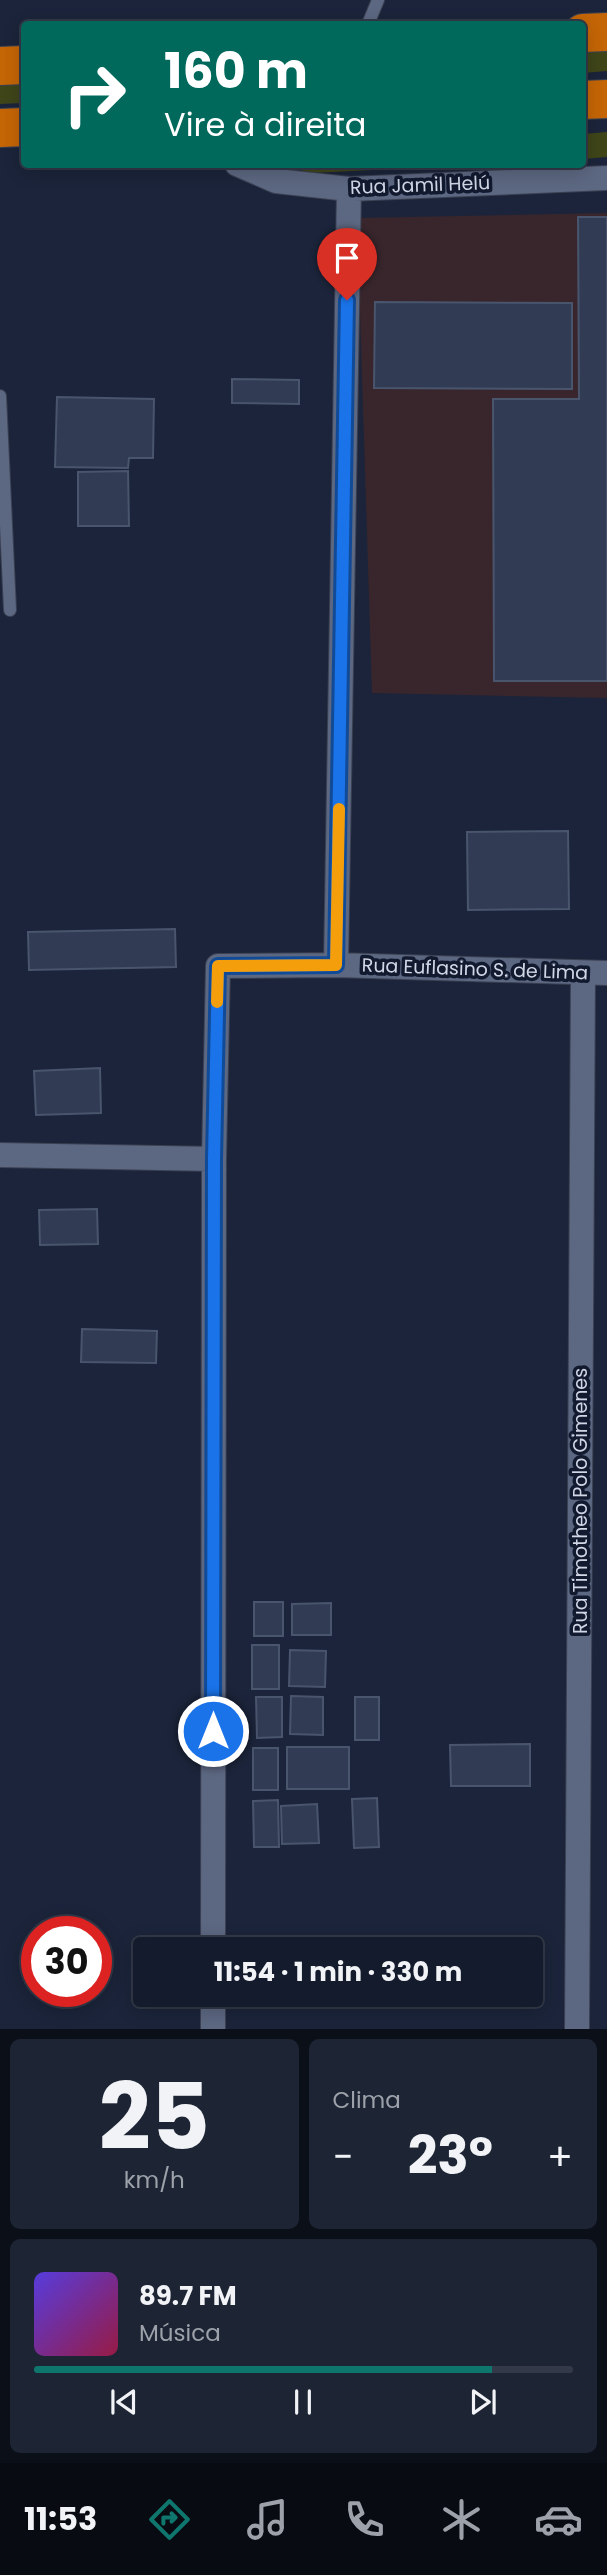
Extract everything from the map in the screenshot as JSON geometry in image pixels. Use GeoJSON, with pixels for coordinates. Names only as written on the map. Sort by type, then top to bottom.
{"type":"FeatureCollection","features":[{"type":"Feature","properties":{"kind":"highway"},"geometry":{"type":"LineString","coordinates":[[586,33],[607,32]]}},
{"type":"Feature","properties":{"kind":"highway"},"geometry":{"type":"LineString","coordinates":[[0,66],[21,65]]}},
{"type":"Feature","properties":{"kind":"highway"},"geometry":{"type":"LineString","coordinates":[[586,100],[607,99]]}},
{"type":"Feature","properties":{"kind":"highway"},"geometry":{"type":"LineString","coordinates":[[0,128],[21,127]]}},
{"type":"Feature","properties":{"kind":"street","name":"Rua Jamil Helú"},"geometry":{"type":"LineString","coordinates":[[246,168],[276,181],[349,189],[607,178]]}},
{"type":"Feature","properties":{"kind":"street"},"geometry":{"type":"LineString","coordinates":[[336,965],[349,189]]}},
{"type":"Feature","properties":{"kind":"street","name":"Rua Euflasino S. de Lima"},"geometry":{"type":"LineString","coordinates":[[214,1159],[218,966],[336,965],[595,973]]}},
{"type":"Feature","properties":{"kind":"street","name":"Rua Timotheo Polo Gimenes"},"geometry":{"type":"LineString","coordinates":[[577,2029],[595,973]]}},
{"type":"Feature","properties":{"kind":"street"},"geometry":{"type":"LineString","coordinates":[[0,1155],[214,1159],[213,1937]]}},
{"type":"Feature","properties":{"kind":"street"},"geometry":{"type":"LineString","coordinates":[[212,2029],[213,2007]]}},
{"type":"Feature","properties":{"kind":"lane"},"geometry":{"type":"LineString","coordinates":[[369,21],[378,0]]}},
{"type":"Feature","properties":{"kind":"lane"},"geometry":{"type":"LineString","coordinates":[[0,396],[10,610]]}},
{"type":"Feature","properties":{"kind":"shaded area"},"geometry":{"type":"Polygon","coordinates":[[[607,213],[607,698],[372,693],[357,218],[607,213]]]}},
{"type":"Feature","properties":{"kind":"green space"},"geometry":{"type":"Polygon","coordinates":[[[607,43],[607,71],[586,73],[586,45],[607,43]]]}},
{"type":"Feature","properties":{"kind":"green space"},"geometry":{"type":"Polygon","coordinates":[[[21,74],[21,103],[0,104],[0,75],[21,74]]]}},
{"type":"Feature","properties":{"kind":"green space"},"geometry":{"type":"Polygon","coordinates":[[[607,132],[607,157],[586,159],[586,134],[607,132]]]}},
{"type":"Feature","properties":{"kind":"green space"},"geometry":{"type":"Polygon","coordinates":[[[293,168],[414,168],[311,173],[293,168]]]}},
{"type":"Feature","properties":{"kind":"building"},"geometry":{"type":"Polygon","coordinates":[[[578,217],[607,217],[607,681],[494,681],[493,399],[579,399],[578,217]]]}},
{"type":"Feature","properties":{"kind":"building"},"geometry":{"type":"Polygon","coordinates":[[[375,302],[572,303],[572,389],[374,388],[375,302]]]}},
{"type":"Feature","properties":{"kind":"building"},"geometry":{"type":"Polygon","coordinates":[[[232,379],[299,380],[299,404],[232,403],[232,379]]]}},
{"type":"Feature","properties":{"kind":"building"},"geometry":{"type":"Polygon","coordinates":[[[57,397],[154,399],[153,458],[129,458],[128,468],[55,467],[57,397]]]}},
{"type":"Feature","properties":{"kind":"building"},"geometry":{"type":"Polygon","coordinates":[[[128,471],[129,526],[78,526],[78,472],[128,471]]]}},
{"type":"Feature","properties":{"kind":"building"},"geometry":{"type":"Polygon","coordinates":[[[568,831],[569,909],[468,910],[467,832],[568,831]]]}},
{"type":"Feature","properties":{"kind":"building"},"geometry":{"type":"Polygon","coordinates":[[[175,929],[176,967],[29,970],[28,932],[175,929]]]}},
{"type":"Feature","properties":{"kind":"building"},"geometry":{"type":"Polygon","coordinates":[[[100,1068],[101,1113],[36,1115],[34,1071],[100,1068]]]}},
{"type":"Feature","properties":{"kind":"building"},"geometry":{"type":"Polygon","coordinates":[[[97,1209],[98,1244],[40,1245],[39,1210],[97,1209]]]}},
{"type":"Feature","properties":{"kind":"building"},"geometry":{"type":"Polygon","coordinates":[[[82,1329],[157,1331],[156,1363],[81,1362],[82,1329]]]}},
{"type":"Feature","properties":{"kind":"building"},"geometry":{"type":"Polygon","coordinates":[[[254,1602],[283,1602],[283,1636],[254,1636],[254,1602]]]}},
{"type":"Feature","properties":{"kind":"building"},"geometry":{"type":"Polygon","coordinates":[[[331,1603],[331,1635],[292,1635],[292,1604],[331,1603]]]}},
{"type":"Feature","properties":{"kind":"building"},"geometry":{"type":"Polygon","coordinates":[[[252,1645],[279,1645],[279,1689],[252,1689],[252,1645]]]}},
{"type":"Feature","properties":{"kind":"building"},"geometry":{"type":"Polygon","coordinates":[[[290,1650],[326,1651],[325,1687],[289,1686],[290,1650]]]}},
{"type":"Feature","properties":{"kind":"building"},"geometry":{"type":"Polygon","coordinates":[[[291,1696],[323,1697],[323,1735],[290,1734],[291,1696]]]}},
{"type":"Feature","properties":{"kind":"building"},"geometry":{"type":"Polygon","coordinates":[[[256,1697],[282,1697],[282,1737],[257,1738],[256,1697]]]}},
{"type":"Feature","properties":{"kind":"building"},"geometry":{"type":"Polygon","coordinates":[[[355,1697],[379,1697],[379,1740],[355,1740],[355,1697]]]}},
{"type":"Feature","properties":{"kind":"building"},"geometry":{"type":"Polygon","coordinates":[[[530,1744],[530,1786],[451,1786],[450,1745],[530,1744]]]}},
{"type":"Feature","properties":{"kind":"building"},"geometry":{"type":"Polygon","coordinates":[[[287,1747],[349,1747],[349,1789],[287,1789],[287,1747]]]}},
{"type":"Feature","properties":{"kind":"building"},"geometry":{"type":"Polygon","coordinates":[[[253,1748],[278,1748],[278,1790],[253,1790],[253,1748]]]}},
{"type":"Feature","properties":{"kind":"building"},"geometry":{"type":"Polygon","coordinates":[[[377,1798],[379,1847],[354,1848],[352,1799],[377,1798]]]}},
{"type":"Feature","properties":{"kind":"building"},"geometry":{"type":"Polygon","coordinates":[[[278,1800],[279,1847],[254,1847],[253,1801],[278,1800]]]}},
{"type":"Feature","properties":{"kind":"building"},"geometry":{"type":"Polygon","coordinates":[[[317,1804],[319,1843],[282,1844],[281,1806],[317,1804]]]}},
{"type":"Feature","properties":{"kind":"slow traffic"},"geometry":{"type":"LineString","coordinates":[[217,1002],[218,966],[336,965],[339,809]]}},
{"type":"Feature","properties":{"kind":"route"},"geometry":{"type":"LineString","coordinates":[[213,1731],[214,1159],[218,966],[336,965],[347,300]]}}]}
